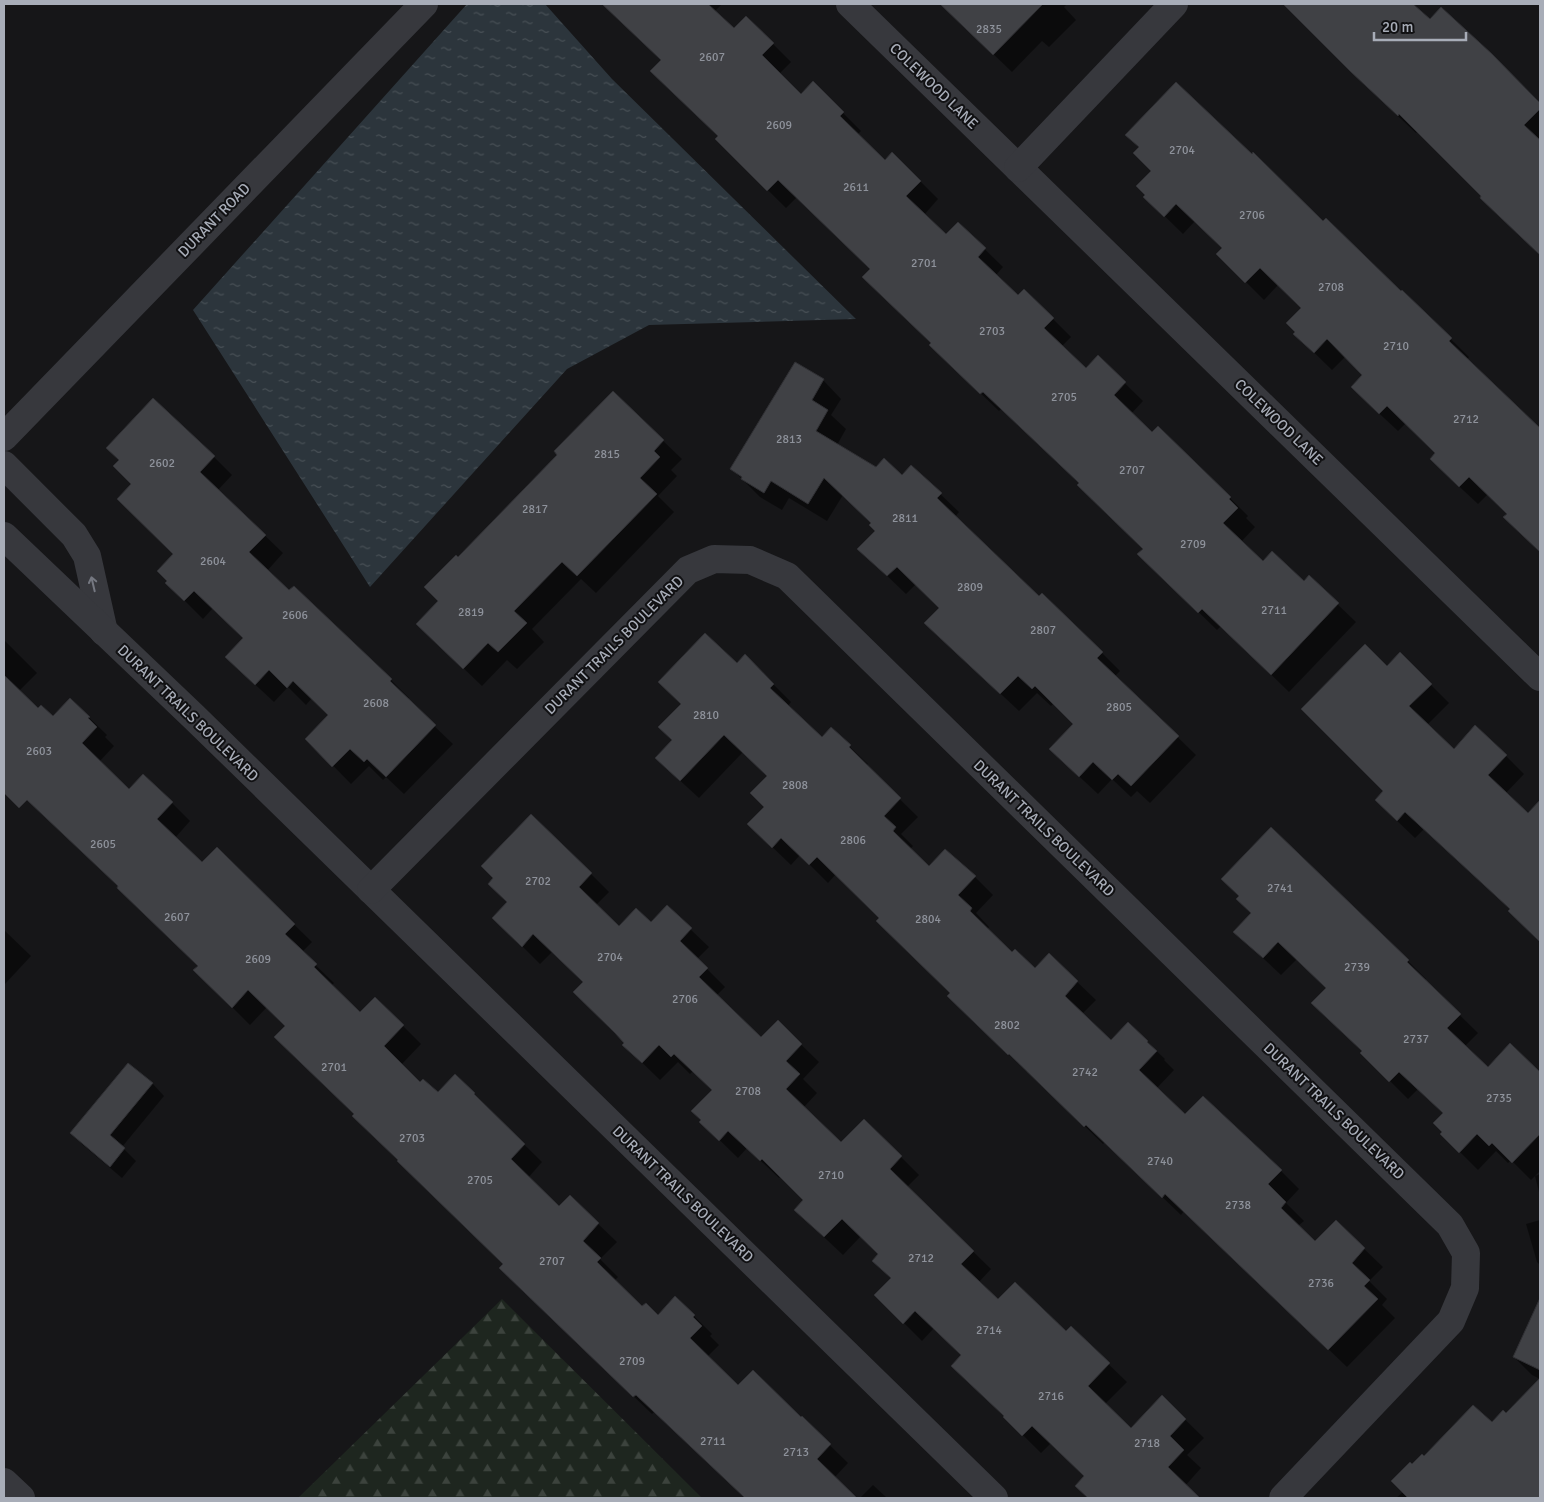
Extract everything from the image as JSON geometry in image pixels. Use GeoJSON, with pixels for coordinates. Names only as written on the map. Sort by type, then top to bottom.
{"type":"FeatureCollection","features":[{"type":"Feature","properties":{"kind":"street","name":"DURANT ROAD"},"geometry":{"type":"LineString","coordinates":[[4,437],[424,4]]}},
{"type":"Feature","properties":{"kind":"street","name":"COLEWOOD LANE"},"geometry":{"type":"LineString","coordinates":[[850,4],[1540,677]]}},
{"type":"Feature","properties":{"kind":"street"},"geometry":{"type":"LineString","coordinates":[[1018,168],[1174,4]]}},
{"type":"Feature","properties":{"kind":"street"},"geometry":{"type":"LineString","coordinates":[[4,465],[74,536],[87,556],[104,632]]}},
{"type":"Feature","properties":{"kind":"street","name":"DURANT TRAILS BOULEVARD"},"geometry":{"type":"LineString","coordinates":[[4,536],[194,717],[994,1498]]}},
{"type":"Feature","properties":{"kind":"street","name":"DURANT TRAILS BOULEVARD"},"geometry":{"type":"LineString","coordinates":[[371,890],[688,570],[714,559],[750,560],[787,576],[1450,1225],[1466,1253],[1465,1288],[1451,1320],[1283,1498]]}},
{"type":"Feature","properties":{"kind":"street"},"geometry":{"type":"LineString","coordinates":[[4,1482],[20,1498]]}},
{"type":"Feature","properties":{"kind":"green space"},"geometry":{"type":"Polygon","coordinates":[[[502,1299],[702,1498],[298,1498],[502,1299]]]}},
{"type":"Feature","properties":{"kind":"water"},"geometry":{"type":"Polygon","coordinates":[[[467,4],[545,4],[612,79],[856,319],[649,325],[567,369],[370,587],[193,310],[467,4]]]}},
{"type":"Feature","properties":{"kind":"building"},"geometry":{"type":"Polygon","coordinates":[[[602,4],[708,4],[734,28],[746,16],[774,43],[762,55],[801,94],[813,81],[844,112],[840,116],[885,160],[892,152],[921,181],[906,196],[946,234],[958,222],[986,248],[978,257],[1018,295],[1024,289],[1054,318],[1044,328],[1086,368],[1098,355],[1126,382],[1114,395],[1152,432],[1158,426],[1231,497],[1229,499],[1238,508],[1223,523],[1263,561],[1272,551],[1304,581],[1309,575],[1339,603],[1271,675],[1202,609],[1198,613],[1137,554],[1143,549],[1077,485],[1079,483],[983,392],[980,394],[929,345],[931,343],[862,277],[870,269],[778,180],[767,191],[715,139],[718,136],[650,71],[661,60],[602,4]]]}},
{"type":"Feature","properties":{"kind":"building"},"geometry":{"type":"Polygon","coordinates":[[[940,4],[1043,4],[993,55],[940,4]]]}},
{"type":"Feature","properties":{"kind":"building"},"geometry":{"type":"Polygon","coordinates":[[[1283,4],[1413,4],[1430,19],[1441,7],[1492,54],[1540,103],[1540,109],[1524,125],[1540,140],[1540,255],[1480,198],[1481,196],[1399,114],[1398,116],[1351,72],[1283,4]]]}},
{"type":"Feature","properties":{"kind":"building"},"geometry":{"type":"Polygon","coordinates":[[[1176,82],[1252,154],[1253,152],[1323,221],[1326,218],[1402,290],[1452,338],[1449,341],[1540,428],[1540,552],[1503,517],[1507,514],[1469,477],[1459,487],[1430,459],[1435,453],[1387,406],[1379,414],[1351,387],[1362,375],[1327,339],[1314,353],[1293,334],[1295,332],[1286,323],[1301,308],[1260,268],[1245,283],[1216,254],[1222,248],[1176,204],[1164,217],[1143,197],[1145,195],[1136,186],[1151,171],[1133,153],[1139,147],[1125,135],[1176,82]]]}},
{"type":"Feature","properties":{"kind":"building"},"geometry":{"type":"Polygon","coordinates":[[[795,362],[824,379],[812,400],[828,410],[816,431],[876,467],[884,458],[902,475],[911,465],[942,493],[937,498],[1039,596],[1042,593],[1103,652],[1097,658],[1179,736],[1131,786],[1118,774],[1112,780],[1093,762],[1079,777],[1049,749],[1073,724],[1035,686],[1032,689],[1018,676],[1000,694],[924,623],[939,608],[897,567],[887,576],[857,549],[875,531],[869,525],[871,523],[824,478],[808,504],[771,481],[764,493],[741,479],[742,477],[730,469],[795,362]]]}},
{"type":"Feature","properties":{"kind":"building"},"geometry":{"type":"Polygon","coordinates":[[[613,391],[664,440],[654,451],[660,457],[640,478],[657,494],[577,576],[562,562],[514,611],[527,623],[498,652],[488,643],[463,669],[416,624],[438,601],[424,587],[456,555],[458,557],[557,455],[554,451],[613,391]]]}},
{"type":"Feature","properties":{"kind":"building"},"geometry":{"type":"Polygon","coordinates":[[[153,398],[215,456],[200,472],[266,535],[249,552],[289,590],[294,586],[392,679],[390,681],[436,725],[386,777],[367,759],[364,762],[350,749],[332,767],[305,739],[328,715],[293,681],[287,688],[269,670],[255,685],[225,657],[243,638],[194,591],[184,601],[165,583],[167,581],[157,571],[173,554],[117,499],[131,484],[113,466],[119,460],[106,448],[153,398]]]}},
{"type":"Feature","properties":{"kind":"building"},"geometry":{"type":"Polygon","coordinates":[[[705,633],[737,663],[745,654],[774,684],[770,688],[822,737],[831,727],[851,745],[849,747],[901,798],[884,816],[896,827],[893,831],[929,866],[945,849],[976,876],[958,895],[972,908],[970,911],[1012,952],[1015,949],[1035,968],[1049,953],[1078,981],[1065,996],[1111,1040],[1128,1022],[1148,1041],[1157,1051],[1139,1070],[1185,1114],[1203,1096],[1282,1170],[1268,1184],[1286,1202],[1281,1208],[1315,1241],[1336,1220],[1365,1248],[1352,1263],[1370,1280],[1364,1286],[1378,1299],[1328,1350],[1165,1194],[1162,1198],[1086,1125],[1084,1127],[1008,1055],[947,996],[950,993],[876,921],[879,918],[817,857],[809,865],[781,838],[772,848],[747,824],[764,807],[750,793],[767,776],[724,735],[680,781],[655,758],[672,740],[658,727],[681,704],[658,682],[705,633]]]}},
{"type":"Feature","properties":{"kind":"building"},"geometry":{"type":"Polygon","coordinates":[[[1365,644],[1387,666],[1400,652],[1432,684],[1409,706],[1454,749],[1475,725],[1507,755],[1488,775],[1528,813],[1540,800],[1540,942],[1508,911],[1510,909],[1405,812],[1397,821],[1375,800],[1383,791],[1301,709],[1365,644]]]}},
{"type":"Feature","properties":{"kind":"building"},"geometry":{"type":"Polygon","coordinates":[[[4,675],[38,708],[41,705],[53,716],[70,698],[90,717],[88,718],[97,727],[82,743],[129,789],[143,774],[173,802],[157,819],[202,862],[217,847],[295,924],[285,934],[317,964],[314,967],[360,1012],[375,997],[404,1025],[384,1046],[420,1082],[423,1079],[438,1092],[455,1074],[475,1093],[525,1144],[511,1159],[559,1206],[570,1195],[599,1223],[583,1241],[601,1258],[597,1262],[642,1306],[646,1303],[658,1315],[675,1296],[695,1315],[693,1317],[702,1326],[690,1338],[738,1385],[753,1370],[802,1416],[831,1444],[817,1459],[857,1498],[745,1498],[636,1395],[633,1397],[499,1268],[503,1264],[352,1116],[354,1114],[274,1037],[285,1026],[248,990],[232,1008],[193,970],[198,966],[117,888],[118,886],[27,800],[19,808],[4,793],[4,675]]]}},
{"type":"Feature","properties":{"kind":"building"},"geometry":{"type":"Polygon","coordinates":[[[531,814],[592,873],[579,887],[619,926],[636,908],[651,922],[667,905],[692,928],[680,941],[708,968],[699,977],[761,1037],[778,1020],[802,1044],[786,1061],[800,1074],[786,1089],[841,1142],[864,1119],[902,1156],[890,1169],[974,1251],[961,1264],[998,1299],[1015,1282],[1066,1331],[1071,1326],[1110,1363],[1088,1386],[1131,1428],[1162,1395],[1186,1419],[1170,1436],[1184,1450],[1168,1467],[1200,1498],[1088,1498],[1075,1486],[1084,1476],[1032,1426],[1022,1436],[1004,1416],[951,1366],[961,1355],[915,1311],[903,1324],[874,1295],[891,1278],[872,1261],[878,1254],[842,1219],[824,1237],[794,1210],[803,1200],[762,1159],[760,1161],[728,1131],[719,1141],[699,1122],[701,1120],[691,1111],[712,1090],[674,1054],[671,1057],[659,1045],[642,1063],[622,1045],[624,1043],[615,1033],[573,992],[583,982],[533,934],[522,947],[492,918],[507,902],[488,884],[493,878],[481,866],[531,814]]]}},
{"type":"Feature","properties":{"kind":"building"},"geometry":{"type":"Polygon","coordinates":[[[1271,827],[1409,960],[1407,962],[1461,1014],[1447,1028],[1488,1067],[1510,1043],[1540,1072],[1540,1134],[1512,1163],[1492,1143],[1489,1146],[1477,1134],[1459,1153],[1440,1134],[1442,1132],[1433,1123],[1443,1113],[1399,1072],[1389,1082],[1360,1053],[1362,1051],[1311,1003],[1326,988],[1278,942],[1263,958],[1233,932],[1251,913],[1236,899],[1239,896],[1221,879],[1271,827]]]}},
{"type":"Feature","properties":{"kind":"building"},"geometry":{"type":"Polygon","coordinates":[[[128,1063],[153,1083],[110,1135],[125,1148],[110,1167],[70,1133],[128,1063]]]}},
{"type":"Feature","properties":{"kind":"building"},"geometry":{"type":"Polygon","coordinates":[[[1540,1298],[1540,1370],[1513,1357],[1540,1298]]]}},
{"type":"Feature","properties":{"kind":"building"},"geometry":{"type":"Polygon","coordinates":[[[1540,1378],[1540,1498],[1408,1498],[1391,1481],[1410,1462],[1412,1464],[1422,1454],[1424,1456],[1473,1405],[1492,1422],[1503,1410],[1506,1413],[1540,1378]]]}}]}
